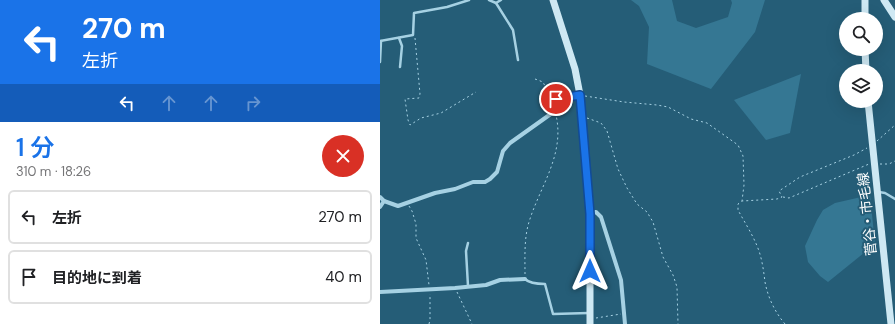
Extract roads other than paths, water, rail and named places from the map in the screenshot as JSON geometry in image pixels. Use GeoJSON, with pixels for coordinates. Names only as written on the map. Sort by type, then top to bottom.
{"type":"FeatureCollection","features":[{"type":"Feature","properties":{"kind":"main road"},"geometry":{"type":"LineString","coordinates":[[553,0],[575,69],[580,95],[590,214],[590,319]]}},
{"type":"Feature","properties":{"kind":"main road"},"geometry":{"type":"LineString","coordinates":[[865,0],[865,12]]}},
{"type":"Feature","properties":{"kind":"main road"},"geometry":{"type":"LineString","coordinates":[[884,0],[895,17]]}},
{"type":"Feature","properties":{"kind":"main road","name":"菅谷・市毛線"},"geometry":{"type":"LineString","coordinates":[[869,108],[892,319]]}},
{"type":"Feature","properties":{"kind":"street"},"geometry":{"type":"LineString","coordinates":[[380,197],[384,201],[398,206],[473,182],[485,182],[497,172],[503,151],[510,143],[555,111],[552,100],[580,95]]}},
{"type":"Feature","properties":{"kind":"street"},"geometry":{"type":"LineString","coordinates":[[380,207],[384,201]]}},
{"type":"Feature","properties":{"kind":"street"},"geometry":{"type":"LineString","coordinates":[[590,214],[596,212],[601,217],[610,244],[621,280],[625,324]]}},
{"type":"Feature","properties":{"kind":"street"},"geometry":{"type":"LineString","coordinates":[[380,292],[468,287],[486,285],[500,280],[524,279]]}},
{"type":"Feature","properties":{"kind":"lane"},"geometry":{"type":"LineString","coordinates":[[380,62],[380,41],[413,35],[414,13],[454,5],[469,0]]}},
{"type":"Feature","properties":{"kind":"lane"},"geometry":{"type":"LineString","coordinates":[[489,0],[496,3],[513,30],[518,60]]}},
{"type":"Feature","properties":{"kind":"lane"},"geometry":{"type":"LineString","coordinates":[[496,3],[501,0]]}},
{"type":"Feature","properties":{"kind":"lane"},"geometry":{"type":"LineString","coordinates":[[399,38],[402,46],[400,67]]}},
{"type":"Feature","properties":{"kind":"lane"},"geometry":{"type":"LineString","coordinates":[[878,191],[895,199]]}},
{"type":"Feature","properties":{"kind":"lane"},"geometry":{"type":"LineString","coordinates":[[468,243],[466,251],[468,287]]}},
{"type":"Feature","properties":{"kind":"lane"},"geometry":{"type":"LineString","coordinates":[[524,279],[537,284],[546,284],[553,314],[590,319]]}}]}
